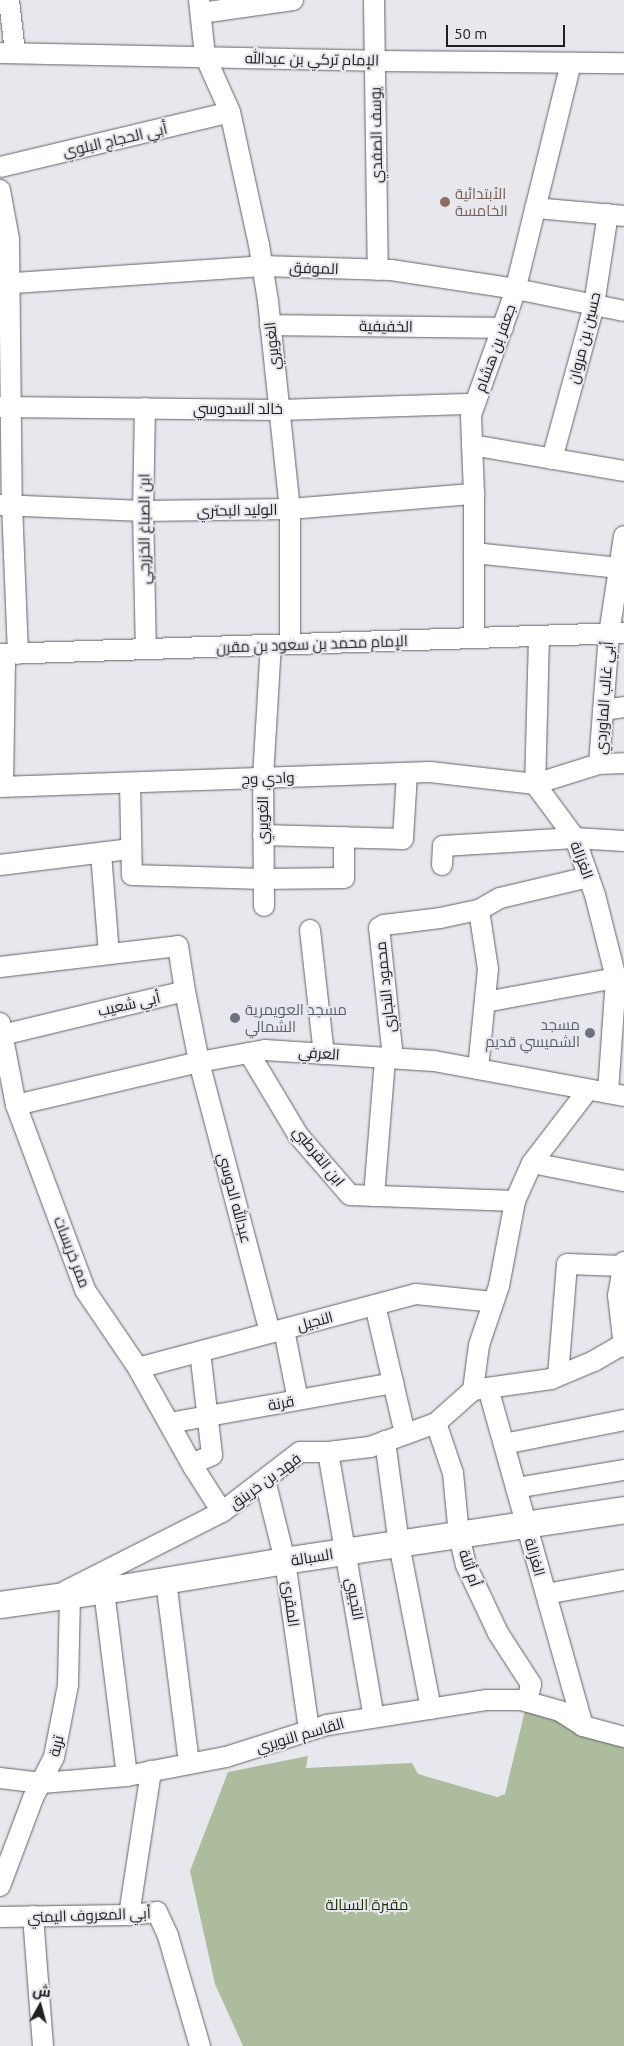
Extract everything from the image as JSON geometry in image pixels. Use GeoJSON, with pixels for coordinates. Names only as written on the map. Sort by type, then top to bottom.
{"type":"FeatureCollection","features":[{"type":"Feature","properties":{"kind":"main road","name":"السبالة"},"geometry":{"type":"LineString","coordinates":[[0,1605],[104,1591],[285,1561],[624,1510]]}},
{"type":"Feature","properties":{"kind":"street"},"geometry":{"type":"LineString","coordinates":[[7,53],[9,0]]}},
{"type":"Feature","properties":{"kind":"street"},"geometry":{"type":"LineString","coordinates":[[200,7],[293,0]]}},
{"type":"Feature","properties":{"kind":"street","name":"يوسف الصفدي"},"geometry":{"type":"LineString","coordinates":[[374,0],[378,270]]}},
{"type":"Feature","properties":{"kind":"street","name":"الغويري"},"geometry":{"type":"LineString","coordinates":[[200,7],[205,56],[230,112],[262,266],[290,509],[280,645],[263,778],[264,906]]}},
{"type":"Feature","properties":{"kind":"street","name":"الإمام تركي بن عبدالله"},"geometry":{"type":"LineString","coordinates":[[7,53],[624,64]]}},
{"type":"Feature","properties":{"kind":"street","name":"جعفر بن هشام"},"geometry":{"type":"LineString","coordinates":[[474,638],[474,494],[471,415],[516,289],[571,63]]}},
{"type":"Feature","properties":{"kind":"street","name":"أبي الحجاج البلوي"},"geometry":{"type":"LineString","coordinates":[[0,167],[230,112]]}},
{"type":"Feature","properties":{"kind":"street"},"geometry":{"type":"LineString","coordinates":[[0,190],[9,239],[5,284],[8,654],[2,787]]}},
{"type":"Feature","properties":{"kind":"street"},"geometry":{"type":"LineString","coordinates":[[535,208],[616,215]]}},
{"type":"Feature","properties":{"kind":"street","name":"حسين بن مروان"},"geometry":{"type":"LineString","coordinates":[[552,459],[594,305],[616,215]]}},
{"type":"Feature","properties":{"kind":"street","name":"الموفق"},"geometry":{"type":"LineString","coordinates":[[5,284],[262,266],[391,270],[516,289],[624,311]]}},
{"type":"Feature","properties":{"kind":"street","name":"الخفيفية"},"geometry":{"type":"LineString","coordinates":[[270,325],[503,328]]}},
{"type":"Feature","properties":{"kind":"street","name":"خالد السدوسي"},"geometry":{"type":"LineString","coordinates":[[5,407],[279,410],[475,404]]}},
{"type":"Feature","properties":{"kind":"street","name":"ابن الصباغ الخزرجي"},"geometry":{"type":"LineString","coordinates":[[145,408],[143,511],[146,649]]}},
{"type":"Feature","properties":{"kind":"street"},"geometry":{"type":"LineString","coordinates":[[472,446],[624,471]]}},
{"type":"Feature","properties":{"kind":"street","name":"الوليد البحتري"},"geometry":{"type":"LineString","coordinates":[[6,505],[143,511],[290,509],[474,494]]}},
{"type":"Feature","properties":{"kind":"street","name":"أبي غالب الماوردي"},"geometry":{"type":"LineString","coordinates":[[535,784],[599,764],[603,710],[617,633],[619,568],[624,537]]}},
{"type":"Feature","properties":{"kind":"street"},"geometry":{"type":"LineString","coordinates":[[474,552],[619,568]]}},
{"type":"Feature","properties":{"kind":"street","name":"الإمام محمد بن سعود بن مقرن"},"geometry":{"type":"LineString","coordinates":[[8,654],[617,633]]}},
{"type":"Feature","properties":{"kind":"street"},"geometry":{"type":"LineString","coordinates":[[535,784],[539,636]]}},
{"type":"Feature","properties":{"kind":"street"},"geometry":{"type":"LineString","coordinates":[[603,710],[624,707]]}},
{"type":"Feature","properties":{"kind":"street"},"geometry":{"type":"LineString","coordinates":[[599,764],[624,763]]}},
{"type":"Feature","properties":{"kind":"street"},"geometry":{"type":"LineString","coordinates":[[263,835],[403,839],[408,772]]}},
{"type":"Feature","properties":{"kind":"street","name":"وادي وج"},"geometry":{"type":"LineString","coordinates":[[2,787],[408,772],[430,772],[535,784]]}},
{"type":"Feature","properties":{"kind":"street"},"geometry":{"type":"LineString","coordinates":[[130,783],[132,874],[264,879],[344,878],[344,837]]}},
{"type":"Feature","properties":{"kind":"street","name":"الغزالة"},"geometry":{"type":"LineString","coordinates":[[535,784],[575,838],[589,877],[616,978],[607,1093],[532,1163],[515,1201],[499,1286],[479,1345],[481,1389],[504,1444],[583,1726]]}},
{"type":"Feature","properties":{"kind":"street"},"geometry":{"type":"LineString","coordinates":[[442,866],[443,846],[575,838],[624,841]]}},
{"type":"Feature","properties":{"kind":"street"},"geometry":{"type":"LineString","coordinates":[[0,865],[131,849]]}},
{"type":"Feature","properties":{"kind":"street"},"geometry":{"type":"LineString","coordinates":[[100,853],[109,954]]}},
{"type":"Feature","properties":{"kind":"street","name":"محمود النجاري"},"geometry":{"type":"LineString","coordinates":[[389,1058],[379,928],[384,925],[440,918],[479,910],[500,898],[589,877]]}},
{"type":"Feature","properties":{"kind":"street"},"geometry":{"type":"LineString","coordinates":[[478,1069],[488,969],[479,910]]}},
{"type":"Feature","properties":{"kind":"street"},"geometry":{"type":"LineString","coordinates":[[310,930],[324,1054]]}},
{"type":"Feature","properties":{"kind":"street"},"geometry":{"type":"LineString","coordinates":[[0,967],[178,946],[199,1062]]}},
{"type":"Feature","properties":{"kind":"street"},"geometry":{"type":"LineString","coordinates":[[485,1002],[616,978]]}},
{"type":"Feature","properties":{"kind":"street","name":"أبي شعيب"},"geometry":{"type":"LineString","coordinates":[[1,1029],[185,991]]}},
{"type":"Feature","properties":{"kind":"street","name":"ممر خريسات"},"geometry":{"type":"LineString","coordinates":[[1,1029],[16,1105],[86,1290],[138,1368],[192,1464],[222,1512]]}},
{"type":"Feature","properties":{"kind":"street","name":"العرفي"},"geometry":{"type":"LineString","coordinates":[[16,1105],[199,1062],[266,1050],[434,1061],[607,1093]]}},
{"type":"Feature","properties":{"kind":"street","name":"ابن القرطبي"},"geometry":{"type":"LineString","coordinates":[[249,1053],[298,1135],[350,1195],[515,1201]]}},
{"type":"Feature","properties":{"kind":"street"},"geometry":{"type":"LineString","coordinates":[[374,1196],[389,1058]]}},
{"type":"Feature","properties":{"kind":"street","name":"عبدالله الدوسي"},"geometry":{"type":"LineString","coordinates":[[199,1062],[298,1400]]}},
{"type":"Feature","properties":{"kind":"street"},"geometry":{"type":"LineString","coordinates":[[532,1163],[624,1181]]}},
{"type":"Feature","properties":{"kind":"street"},"geometry":{"type":"LineString","coordinates":[[481,1389],[550,1379],[558,1376],[594,1361],[624,1345],[618,1295],[624,1264],[567,1264],[558,1376]]}},
{"type":"Feature","properties":{"kind":"street","name":"النجيل"},"geometry":{"type":"LineString","coordinates":[[138,1368],[416,1294],[493,1302]]}},
{"type":"Feature","properties":{"kind":"street"},"geometry":{"type":"LineString","coordinates":[[375,1305],[405,1434]]}},
{"type":"Feature","properties":{"kind":"street"},"geometry":{"type":"LineString","coordinates":[[192,1464],[212,1455],[200,1352]]}},
{"type":"Feature","properties":{"kind":"street","name":"قرنة"},"geometry":{"type":"LineString","coordinates":[[168,1422],[393,1383]]}},
{"type":"Feature","properties":{"kind":"street","name":"فهد بن خرينق"},"geometry":{"type":"LineString","coordinates":[[61,1597],[222,1512],[300,1452],[328,1452],[370,1447],[385,1442],[436,1424],[481,1389]]}},
{"type":"Feature","properties":{"kind":"street"},"geometry":{"type":"LineString","coordinates":[[504,1444],[624,1420]]}},
{"type":"Feature","properties":{"kind":"street","name":"أم أثلة"},"geometry":{"type":"LineString","coordinates":[[436,1424],[453,1473],[459,1535],[466,1565],[498,1633],[531,1684],[527,1702]]}},
{"type":"Feature","properties":{"kind":"street"},"geometry":{"type":"LineString","coordinates":[[385,1442],[399,1544],[431,1709]]}},
{"type":"Feature","properties":{"kind":"street","name":"التجيبي"},"geometry":{"type":"LineString","coordinates":[[328,1452],[347,1552],[374,1718]]}},
{"type":"Feature","properties":{"kind":"street"},"geometry":{"type":"LineString","coordinates":[[516,1488],[624,1470]]}},
{"type":"Feature","properties":{"kind":"street","name":"المقرئ"},"geometry":{"type":"LineString","coordinates":[[265,1480],[285,1561],[309,1730]]}},
{"type":"Feature","properties":{"kind":"street"},"geometry":{"type":"LineString","coordinates":[[546,1594],[624,1580]]}},
{"type":"Feature","properties":{"kind":"street"},"geometry":{"type":"LineString","coordinates":[[166,1581],[189,1764]]}},
{"type":"Feature","properties":{"kind":"street"},"geometry":{"type":"LineString","coordinates":[[104,1591],[127,1776]]}},
{"type":"Feature","properties":{"kind":"street","name":"تربة"},"geometry":{"type":"LineString","coordinates":[[0,1886],[34,1798],[54,1757],[68,1685],[61,1597]]}},
{"type":"Feature","properties":{"kind":"street","name":"القاسم النويري"},"geometry":{"type":"LineString","coordinates":[[0,1778],[42,1783],[127,1776],[226,1757],[327,1725],[487,1700],[527,1702],[560,1711],[583,1726],[624,1737]]}},
{"type":"Feature","properties":{"kind":"street"},"geometry":{"type":"LineString","coordinates":[[129,1915],[150,1772]]}},
{"type":"Feature","properties":{"kind":"street","name":"أبي المعروف اليمني"},"geometry":{"type":"LineString","coordinates":[[0,1917],[129,1915],[157,1912],[168,1936],[200,2046]]}},
{"type":"Feature","properties":{"kind":"street"},"geometry":{"type":"LineString","coordinates":[[33,1916],[43,2046]]}},
{"type":"Feature","properties":{"kind":"green space","name":"مقبرة السبالة"},"geometry":{"type":"Polygon","coordinates":[[[527,1702],[624,1737],[624,2046],[243,2046],[215,1984],[190,1871],[228,1772],[308,1756],[306,1768],[412,1763],[418,1774],[497,1797],[505,1794],[527,1702]]]}},
{"type":"Feature","properties":{"kind":"place","name":"الأبتدائية الخامسة"},"geometry":{"type":"Point","coordinates":[445,202]}},
{"type":"Feature","properties":{"kind":"place","name":"مسجد العويمرية الشمالي"},"geometry":{"type":"Point","coordinates":[235,1018]}},
{"type":"Feature","properties":{"kind":"place","name":"مسجد الشميسي قديم"},"geometry":{"type":"Point","coordinates":[590,1033]}}]}
